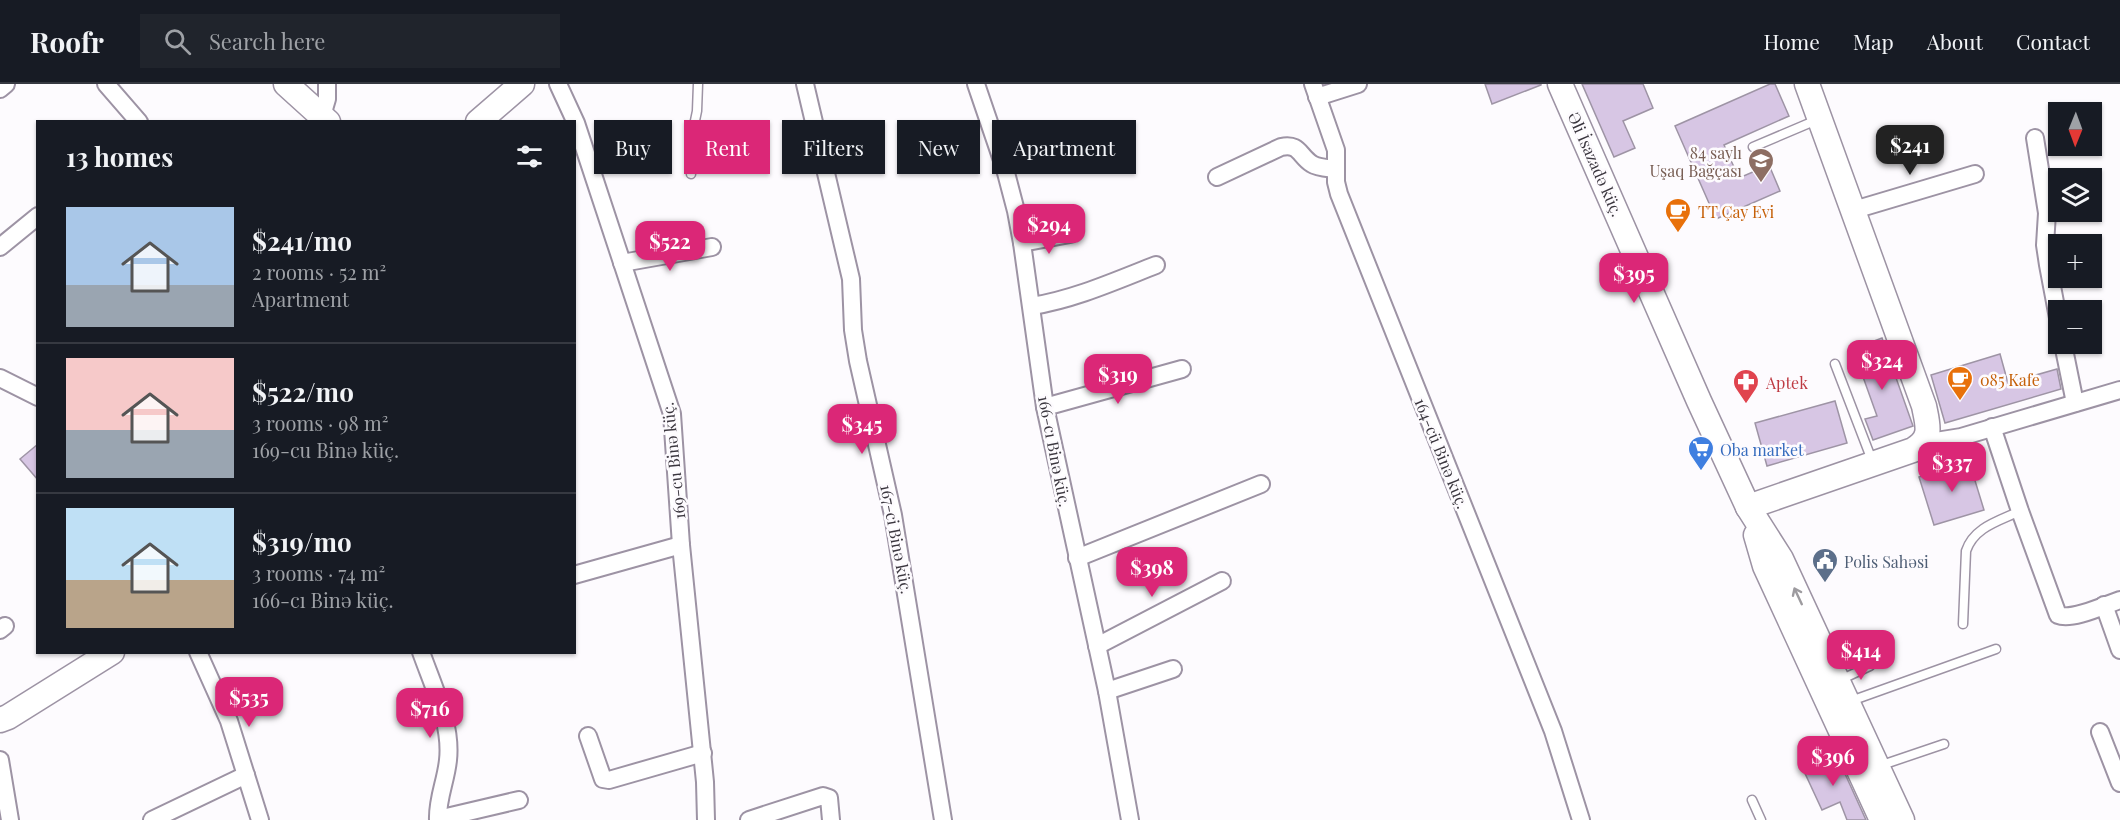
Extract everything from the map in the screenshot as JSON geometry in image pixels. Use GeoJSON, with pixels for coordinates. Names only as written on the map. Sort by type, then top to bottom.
{"type":"FeatureCollection","features":[{"type":"Feature","properties":{"kind":"main road"},"geometry":{"type":"LineString","coordinates":[[286,84],[325,119]]}},
{"type":"Feature","properties":{"kind":"main road"},"geometry":{"type":"LineString","coordinates":[[479,120],[522,84]]}},
{"type":"Feature","properties":{"kind":"main road","name":"Əli İsazadə küç."},"geometry":{"type":"LineString","coordinates":[[1560,84],[1773,562]]}},
{"type":"Feature","properties":{"kind":"main road"},"geometry":{"type":"LineString","coordinates":[[1748,507],[1913,450],[1926,439],[1928,431],[1924,406],[1807,84]]}},
{"type":"Feature","properties":{"kind":"main road"},"geometry":{"type":"LineString","coordinates":[[1773,562],[1843,692],[1902,820]]}},
{"type":"Feature","properties":{"kind":"main road"},"geometry":{"type":"LineString","coordinates":[[1773,562],[1882,820]]}},
{"type":"Feature","properties":{"kind":"main road"},"geometry":{"type":"LineString","coordinates":[[0,720],[109,654]]}},
{"type":"Feature","properties":{"kind":"street"},"geometry":{"type":"LineString","coordinates":[[0,89],[6,84]]}},
{"type":"Feature","properties":{"kind":"street"},"geometry":{"type":"LineString","coordinates":[[106,84],[136,120]]}},
{"type":"Feature","properties":{"kind":"street"},"geometry":{"type":"LineString","coordinates":[[325,119],[327,84]]}},
{"type":"Feature","properties":{"kind":"street","name":"169-cu Binə küç."},"geometry":{"type":"LineString","coordinates":[[558,84],[575,120]]}},
{"type":"Feature","properties":{"kind":"street","name":"167-ci Binə küç."},"geometry":{"type":"LineString","coordinates":[[805,84],[851,279],[853,330],[858,361],[903,566],[942,820]]}},
{"type":"Feature","properties":{"kind":"street","name":"166-cı Binə küç."},"geometry":{"type":"LineString","coordinates":[[976,84],[1005,169],[1022,243],[1045,407],[1107,691],[1130,820]]}},
{"type":"Feature","properties":{"kind":"street"},"geometry":{"type":"LineString","coordinates":[[1315,91],[1358,84]]}},
{"type":"Feature","properties":{"kind":"street","name":"164-cü Binə küç."},"geometry":{"type":"LineString","coordinates":[[1315,91],[1336,150],[1339,194],[1553,731],[1581,820]]}},
{"type":"Feature","properties":{"kind":"street","name":"169-cu Binə küç."},"geometry":{"type":"LineString","coordinates":[[576,123],[672,414],[681,545],[703,753],[706,820]]}},
{"type":"Feature","properties":{"kind":"street"},"geometry":{"type":"LineString","coordinates":[[2035,138],[2047,213],[2045,245],[2055,300]]}},
{"type":"Feature","properties":{"kind":"street"},"geometry":{"type":"LineString","coordinates":[[1217,177],[1289,145],[1311,163],[1336,169]]}},
{"type":"Feature","properties":{"kind":"street"},"geometry":{"type":"LineString","coordinates":[[1854,210],[1975,174]]}},
{"type":"Feature","properties":{"kind":"street"},"geometry":{"type":"LineString","coordinates":[[0,247],[36,218]]}},
{"type":"Feature","properties":{"kind":"street"},"geometry":{"type":"LineString","coordinates":[[1022,243],[1070,234]]}},
{"type":"Feature","properties":{"kind":"street"},"geometry":{"type":"LineString","coordinates":[[622,263],[712,247]]}},
{"type":"Feature","properties":{"kind":"street"},"geometry":{"type":"LineString","coordinates":[[1032,306],[1058,302],[1086,293],[1156,265]]}},
{"type":"Feature","properties":{"kind":"street"},"geometry":{"type":"LineString","coordinates":[[2065,354],[2074,403]]}},
{"type":"Feature","properties":{"kind":"street"},"geometry":{"type":"LineString","coordinates":[[1045,407],[1182,369]]}},
{"type":"Feature","properties":{"kind":"street"},"geometry":{"type":"LineString","coordinates":[[0,378],[36,396]]}},
{"type":"Feature","properties":{"kind":"street"},"geometry":{"type":"LineString","coordinates":[[1926,439],[1946,440],[2120,390]]}},
{"type":"Feature","properties":{"kind":"street"},"geometry":{"type":"LineString","coordinates":[[1992,428],[2058,615],[2072,616],[2112,603],[2120,650]]}},
{"type":"Feature","properties":{"kind":"street"},"geometry":{"type":"LineString","coordinates":[[1077,558],[1261,484]]}},
{"type":"Feature","properties":{"kind":"street"},"geometry":{"type":"LineString","coordinates":[[576,573],[681,545]]}},
{"type":"Feature","properties":{"kind":"street"},"geometry":{"type":"LineString","coordinates":[[1097,646],[1222,581]]}},
{"type":"Feature","properties":{"kind":"street"},"geometry":{"type":"LineString","coordinates":[[199,654],[229,722],[260,820]]}},
{"type":"Feature","properties":{"kind":"street"},"geometry":{"type":"LineString","coordinates":[[421,654],[446,723],[449,746],[448,762],[438,806],[438,820],[519,800]]}},
{"type":"Feature","properties":{"kind":"street"},"geometry":{"type":"LineString","coordinates":[[1107,691],[1173,669]]}},
{"type":"Feature","properties":{"kind":"street"},"geometry":{"type":"LineString","coordinates":[[2100,732],[2120,783]]}},
{"type":"Feature","properties":{"kind":"street"},"geometry":{"type":"LineString","coordinates":[[588,736],[603,779],[609,780],[703,753]]}},
{"type":"Feature","properties":{"kind":"street"},"geometry":{"type":"LineString","coordinates":[[0,760],[10,820]]}},
{"type":"Feature","properties":{"kind":"street"},"geometry":{"type":"LineString","coordinates":[[152,820],[246,775]]}},
{"type":"Feature","properties":{"kind":"street"},"geometry":{"type":"LineString","coordinates":[[749,820],[823,796],[828,798],[831,820]]}},
{"type":"Feature","properties":{"kind":"lane"},"geometry":{"type":"LineString","coordinates":[[695,120],[698,84]]}},
{"type":"Feature","properties":{"kind":"lane"},"geometry":{"type":"LineString","coordinates":[[1753,147],[1819,119]]}},
{"type":"Feature","properties":{"kind":"lane"},"geometry":{"type":"LineString","coordinates":[[1835,364],[1873,463]]}},
{"type":"Feature","properties":{"kind":"lane"},"geometry":{"type":"LineString","coordinates":[[1963,624],[1966,551],[1969,544],[1983,529],[2020,511]]}},
{"type":"Feature","properties":{"kind":"lane"},"geometry":{"type":"LineString","coordinates":[[1843,692],[1996,649]]}},
{"type":"Feature","properties":{"kind":"lane"},"geometry":{"type":"LineString","coordinates":[[1843,692],[1870,666]]}},
{"type":"Feature","properties":{"kind":"lane"},"geometry":{"type":"LineString","coordinates":[[1877,766],[1944,744]]}},
{"type":"Feature","properties":{"kind":"lane"},"geometry":{"type":"LineString","coordinates":[[1752,800],[1761,820]]}},
{"type":"Feature","properties":{"kind":"building"},"geometry":{"type":"Polygon","coordinates":[[[1485,84],[1541,84],[1541,85],[1492,104],[1485,84]]]}},
{"type":"Feature","properties":{"kind":"building"},"geometry":{"type":"Polygon","coordinates":[[[1582,84],[1643,84],[1653,108],[1623,121],[1635,148],[1614,157],[1582,84]]]}},
{"type":"Feature","properties":{"kind":"building"},"geometry":{"type":"Polygon","coordinates":[[[1770,84],[1775,84],[1789,116],[1724,145],[1739,178],[1769,165],[1780,191],[1716,219],[1675,126],[1770,84]]]}},
{"type":"Feature","properties":{"kind":"building"},"geometry":{"type":"Polygon","coordinates":[[[1882,338],[1913,426],[1873,440],[1865,419],[1877,416],[1853,349],[1882,338]]]}},
{"type":"Feature","properties":{"kind":"building"},"geometry":{"type":"Polygon","coordinates":[[[2000,354],[2008,383],[2057,369],[2061,389],[1945,423],[1931,375],[2000,354]]]}},
{"type":"Feature","properties":{"kind":"building"},"geometry":{"type":"Polygon","coordinates":[[[1835,401],[1847,443],[1767,466],[1755,423],[1835,401]]]}},
{"type":"Feature","properties":{"kind":"building"},"geometry":{"type":"Polygon","coordinates":[[[36,446],[36,478],[20,459],[36,446]]]}},
{"type":"Feature","properties":{"kind":"building"},"geometry":{"type":"Polygon","coordinates":[[[1969,461],[1984,510],[1934,525],[1919,477],[1969,461]]]}},
{"type":"Feature","properties":{"kind":"building"},"geometry":{"type":"Polygon","coordinates":[[[1836,754],[1866,820],[1847,820],[1840,802],[1822,810],[1803,769],[1836,754]]]}},
{"type":"Feature","properties":{"kind":"place","name":"84 saylı Uşaq Bağçası"},"geometry":{"type":"Point","coordinates":[1761,184]}},
{"type":"Feature","properties":{"kind":"place","name":"TT Çay Evi"},"geometry":{"type":"Point","coordinates":[1678,234]}},
{"type":"Feature","properties":{"kind":"place","name":"085 Kafe"},"geometry":{"type":"Point","coordinates":[1960,402]}},
{"type":"Feature","properties":{"kind":"place","name":"Aptek"},"geometry":{"type":"Point","coordinates":[1746,405]}},
{"type":"Feature","properties":{"kind":"place","name":"Oba market"},"geometry":{"type":"Point","coordinates":[1701,472]}},
{"type":"Feature","properties":{"kind":"place","name":"Polis Sahəsi"},"geometry":{"type":"Point","coordinates":[1825,584]}}]}
